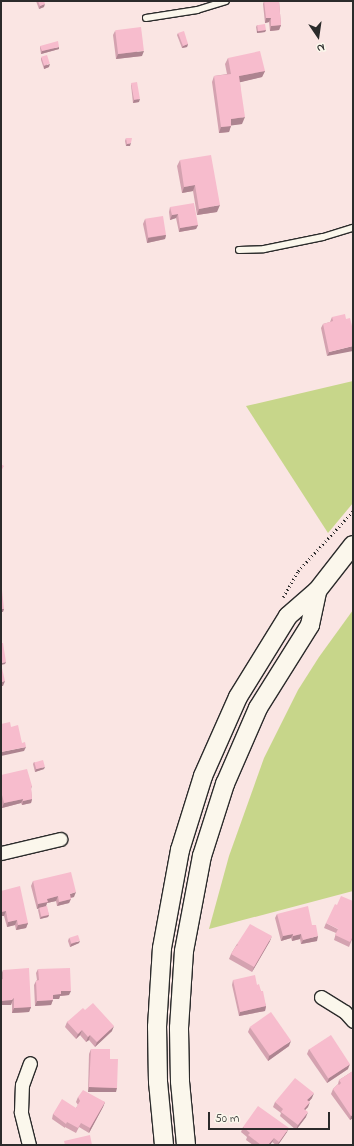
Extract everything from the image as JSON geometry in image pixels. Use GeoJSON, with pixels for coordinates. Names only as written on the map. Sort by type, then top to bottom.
{"type":"FeatureCollection","features":[{"type":"Feature","properties":{"kind":"main road"},"geometry":{"type":"LineString","coordinates":[[164,1145],[158,1082],[157,1027],[162,948],[180,850],[203,776],[238,697],[288,616],[317,591],[353,545]]}},
{"type":"Feature","properties":{"kind":"main road"},"geometry":{"type":"LineString","coordinates":[[186,1145],[180,1081],[179,1028],[184,951],[202,856],[225,784],[255,715],[310,625],[317,591]]}},
{"type":"Feature","properties":{"kind":"street"},"geometry":{"type":"LineString","coordinates":[[1,853],[60,839]]}},
{"type":"Feature","properties":{"kind":"street"},"geometry":{"type":"LineString","coordinates":[[321,997],[345,1012],[353,1022]]}},
{"type":"Feature","properties":{"kind":"street"},"geometry":{"type":"LineString","coordinates":[[29,1145],[21,1112],[22,1085],[30,1063]]}},
{"type":"Feature","properties":{"kind":"lane"},"geometry":{"type":"LineString","coordinates":[[146,18],[197,10],[226,1]]}},
{"type":"Feature","properties":{"kind":"lane"},"geometry":{"type":"LineString","coordinates":[[239,250],[264,249],[323,237],[353,228]]}},
{"type":"Feature","properties":{"kind":"green space"},"geometry":{"type":"Polygon","coordinates":[[[353,381],[353,503],[328,533],[246,406],[353,381]]]}},
{"type":"Feature","properties":{"kind":"green space"},"geometry":{"type":"Polygon","coordinates":[[[353,610],[353,891],[209,929],[229,856],[264,758],[298,690],[319,657],[353,610]]]}},
{"type":"Feature","properties":{"kind":"building"},"geometry":{"type":"Polygon","coordinates":[[[38,1],[44,1],[45,4],[40,6],[38,1]]]}},
{"type":"Feature","properties":{"kind":"building"},"geometry":{"type":"Polygon","coordinates":[[[264,1],[279,1],[281,25],[271,26],[271,18],[266,18],[264,1]]]}},
{"type":"Feature","properties":{"kind":"building"},"geometry":{"type":"Polygon","coordinates":[[[265,24],[266,30],[258,31],[257,25],[265,24]]]}},
{"type":"Feature","properties":{"kind":"building"},"geometry":{"type":"Polygon","coordinates":[[[141,27],[144,51],[118,54],[115,30],[141,27]]]}},
{"type":"Feature","properties":{"kind":"building"},"geometry":{"type":"Polygon","coordinates":[[[184,31],[188,44],[183,46],[178,33],[184,31]]]}},
{"type":"Feature","properties":{"kind":"building"},"geometry":{"type":"Polygon","coordinates":[[[58,41],[59,47],[42,51],[40,46],[58,41]]]}},
{"type":"Feature","properties":{"kind":"building"},"geometry":{"type":"Polygon","coordinates":[[[260,51],[265,71],[239,76],[245,117],[231,119],[231,126],[221,127],[214,76],[231,74],[228,58],[260,51]]]}},
{"type":"Feature","properties":{"kind":"building"},"geometry":{"type":"Polygon","coordinates":[[[47,55],[50,64],[44,65],[41,57],[47,55]]]}},
{"type":"Feature","properties":{"kind":"building"},"geometry":{"type":"Polygon","coordinates":[[[137,82],[140,99],[134,100],[131,83],[137,82]]]}},
{"type":"Feature","properties":{"kind":"building"},"geometry":{"type":"Polygon","coordinates":[[[126,138],[132,138],[131,143],[127,144],[126,138]]]}},
{"type":"Feature","properties":{"kind":"building"},"geometry":{"type":"Polygon","coordinates":[[[211,155],[220,205],[199,209],[195,185],[184,187],[180,160],[211,155]]]}},
{"type":"Feature","properties":{"kind":"building"},"geometry":{"type":"Polygon","coordinates":[[[194,203],[198,225],[180,228],[178,214],[172,215],[170,207],[194,203]]]}},
{"type":"Feature","properties":{"kind":"building"},"geometry":{"type":"Polygon","coordinates":[[[163,216],[166,235],[148,238],[145,219],[163,216]]]}},
{"type":"Feature","properties":{"kind":"building"},"geometry":{"type":"Polygon","coordinates":[[[345,314],[346,319],[350,318],[353,330],[353,346],[329,352],[323,324],[333,321],[332,317],[345,314]]]}},
{"type":"Feature","properties":{"kind":"building"},"geometry":{"type":"Polygon","coordinates":[[[1,464],[4,466],[1,471],[1,464]]]}},
{"type":"Feature","properties":{"kind":"building"},"geometry":{"type":"Polygon","coordinates":[[[2,590],[4,609],[1,609],[2,590]]]}},
{"type":"Feature","properties":{"kind":"building"},"geometry":{"type":"Polygon","coordinates":[[[1,643],[3,643],[6,662],[1,663],[1,643]]]}},
{"type":"Feature","properties":{"kind":"building"},"geometry":{"type":"Polygon","coordinates":[[[1,664],[5,681],[1,682],[1,664]]]}},
{"type":"Feature","properties":{"kind":"building"},"geometry":{"type":"Polygon","coordinates":[[[10,722],[11,727],[18,725],[22,743],[25,742],[26,747],[1,752],[1,724],[10,722]]]}},
{"type":"Feature","properties":{"kind":"building"},"geometry":{"type":"Polygon","coordinates":[[[43,760],[45,767],[36,769],[34,762],[43,760]]]}},
{"type":"Feature","properties":{"kind":"building"},"geometry":{"type":"Polygon","coordinates":[[[27,769],[32,786],[32,799],[23,801],[23,799],[4,803],[1,791],[1,775],[27,769]]]}},
{"type":"Feature","properties":{"kind":"building"},"geometry":{"type":"Polygon","coordinates":[[[71,872],[76,892],[70,894],[71,899],[59,902],[58,896],[47,899],[48,902],[38,904],[33,881],[71,872]]]}},
{"type":"Feature","properties":{"kind":"building"},"geometry":{"type":"Polygon","coordinates":[[[20,886],[28,923],[18,925],[17,920],[8,922],[6,911],[1,912],[1,891],[20,886]]]}},
{"type":"Feature","properties":{"kind":"building"},"geometry":{"type":"Polygon","coordinates":[[[341,896],[353,901],[353,936],[350,942],[335,935],[338,929],[326,923],[335,904],[337,905],[341,896]]]}},
{"type":"Feature","properties":{"kind":"building"},"geometry":{"type":"Polygon","coordinates":[[[47,906],[49,915],[41,917],[39,908],[47,906]]]}},
{"type":"Feature","properties":{"kind":"building"},"geometry":{"type":"Polygon","coordinates":[[[308,906],[312,925],[316,925],[318,936],[303,940],[301,934],[283,936],[277,914],[308,906]]]}},
{"type":"Feature","properties":{"kind":"building"},"geometry":{"type":"Polygon","coordinates":[[[250,924],[272,936],[254,967],[231,954],[250,924]]]}},
{"type":"Feature","properties":{"kind":"building"},"geometry":{"type":"Polygon","coordinates":[[[78,935],[80,941],[71,943],[69,938],[78,935]]]}},
{"type":"Feature","properties":{"kind":"building"},"geometry":{"type":"Polygon","coordinates":[[[29,968],[31,1007],[14,1008],[14,998],[12,1000],[1,1001],[1,980],[3,979],[3,970],[29,968]]]}},
{"type":"Feature","properties":{"kind":"building"},"geometry":{"type":"Polygon","coordinates":[[[70,968],[71,991],[61,991],[61,994],[53,995],[53,1000],[37,1001],[36,981],[39,980],[38,969],[70,968]]]}},
{"type":"Feature","properties":{"kind":"building"},"geometry":{"type":"Polygon","coordinates":[[[255,975],[257,985],[259,984],[261,991],[263,991],[266,1006],[240,1012],[233,980],[255,975]]]}},
{"type":"Feature","properties":{"kind":"building"},"geometry":{"type":"Polygon","coordinates":[[[93,1003],[114,1026],[97,1042],[90,1035],[88,1037],[82,1030],[78,1034],[67,1022],[83,1008],[85,1010],[93,1003]]]}},
{"type":"Feature","properties":{"kind":"building"},"geometry":{"type":"Polygon","coordinates":[[[271,1012],[291,1041],[270,1056],[250,1027],[271,1012]]]}},
{"type":"Feature","properties":{"kind":"building"},"geometry":{"type":"Polygon","coordinates":[[[331,1035],[350,1064],[328,1079],[309,1049],[331,1035]]]}},
{"type":"Feature","properties":{"kind":"building"},"geometry":{"type":"Polygon","coordinates":[[[91,1049],[110,1049],[110,1059],[118,1059],[117,1088],[89,1087],[91,1049]]]}},
{"type":"Feature","properties":{"kind":"building"},"geometry":{"type":"Polygon","coordinates":[[[353,1071],[353,1115],[351,1116],[333,1089],[341,1083],[339,1080],[353,1071]]]}},
{"type":"Feature","properties":{"kind":"building"},"geometry":{"type":"Polygon","coordinates":[[[295,1078],[314,1093],[307,1100],[310,1102],[304,1109],[308,1112],[298,1125],[281,1112],[283,1109],[275,1102],[295,1078]]]}},
{"type":"Feature","properties":{"kind":"building"},"geometry":{"type":"Polygon","coordinates":[[[83,1090],[105,1102],[90,1128],[81,1123],[78,1128],[67,1122],[66,1124],[53,1114],[62,1099],[76,1108],[80,1101],[78,1097],[83,1090]]]}},
{"type":"Feature","properties":{"kind":"building"},"geometry":{"type":"Polygon","coordinates":[[[258,1106],[289,1128],[279,1142],[274,1138],[268,1145],[261,1145],[248,1135],[250,1133],[243,1127],[258,1106]]]}},
{"type":"Feature","properties":{"kind":"building"},"geometry":{"type":"Polygon","coordinates":[[[90,1135],[92,1145],[65,1145],[64,1141],[90,1135]]]}}]}
